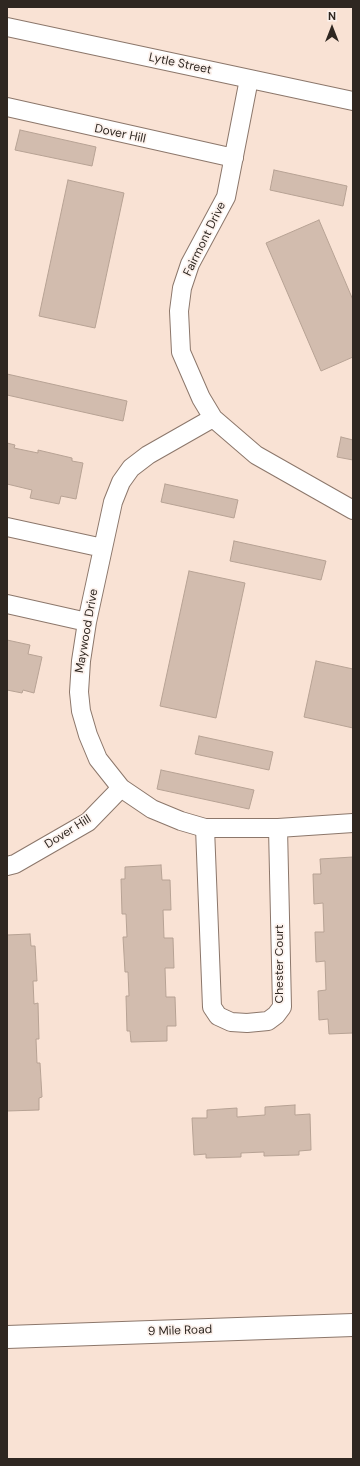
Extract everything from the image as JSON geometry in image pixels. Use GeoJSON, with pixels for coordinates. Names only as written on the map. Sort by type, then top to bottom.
{"type":"FeatureCollection","features":[{"type":"Feature","properties":{"kind":"street","name":"Lytle Street"},"geometry":{"type":"LineString","coordinates":[[7,27],[353,101]]}},
{"type":"Feature","properties":{"kind":"street","name":"Fairmont Drive"},"geometry":{"type":"LineString","coordinates":[[250,79],[226,197],[190,264],[182,288],[179,311],[181,352],[201,398],[213,418],[256,454],[353,510]]}},
{"type":"Feature","properties":{"kind":"street","name":"Dover Hill"},"geometry":{"type":"LineString","coordinates":[[7,107],[234,158]]}},
{"type":"Feature","properties":{"kind":"street","name":"Maywood Drive"},"geometry":{"type":"LineString","coordinates":[[213,418],[148,455],[132,468],[121,482],[113,502],[87,622],[79,676],[82,711],[88,735],[98,759],[121,788],[152,809],[182,822],[205,828],[278,828],[353,823]]}},
{"type":"Feature","properties":{"kind":"street"},"geometry":{"type":"LineString","coordinates":[[7,527],[103,548]]}},
{"type":"Feature","properties":{"kind":"street"},"geometry":{"type":"LineString","coordinates":[[7,604],[87,622]]}},
{"type":"Feature","properties":{"kind":"street","name":"Dover Hill"},"geometry":{"type":"LineString","coordinates":[[7,866],[15,864],[88,822],[121,788]]}},
{"type":"Feature","properties":{"kind":"street","name":"Chester Court"},"geometry":{"type":"LineString","coordinates":[[205,828],[212,1007],[218,1016],[231,1022],[247,1023],[268,1021],[276,1015],[282,1007],[278,828]]}},
{"type":"Feature","properties":{"kind":"street","name":"9 Mile Road"},"geometry":{"type":"LineString","coordinates":[[7,1337],[353,1325]]}},
{"type":"Feature","properties":{"kind":"building"},"geometry":{"type":"Polygon","coordinates":[[[20,130],[96,147],[92,166],[15,150],[20,130]]]}},
{"type":"Feature","properties":{"kind":"building"},"geometry":{"type":"Polygon","coordinates":[[[274,170],[347,186],[343,206],[270,190],[274,170]]]}},
{"type":"Feature","properties":{"kind":"building"},"geometry":{"type":"Polygon","coordinates":[[[68,180],[124,193],[95,328],[39,316],[68,180]]]}},
{"type":"Feature","properties":{"kind":"building"},"geometry":{"type":"Polygon","coordinates":[[[319,220],[353,300],[353,357],[321,371],[266,243],[319,220]]]}},
{"type":"Feature","properties":{"kind":"building"},"geometry":{"type":"Polygon","coordinates":[[[7,374],[127,401],[123,421],[7,395],[7,374]]]}},
{"type":"Feature","properties":{"kind":"building"},"geometry":{"type":"Polygon","coordinates":[[[341,437],[353,440],[353,460],[337,457],[341,437]]]}},
{"type":"Feature","properties":{"kind":"building"},"geometry":{"type":"Polygon","coordinates":[[[7,443],[15,445],[14,448],[38,453],[38,450],[72,458],[72,461],[83,463],[76,499],[61,496],[59,504],[30,498],[32,490],[7,484],[7,443]]]}},
{"type":"Feature","properties":{"kind":"building"},"geometry":{"type":"Polygon","coordinates":[[[165,484],[238,500],[234,518],[161,502],[165,484]]]}},
{"type":"Feature","properties":{"kind":"building"},"geometry":{"type":"Polygon","coordinates":[[[234,541],[326,561],[321,580],[230,561],[234,541]]]}},
{"type":"Feature","properties":{"kind":"building"},"geometry":{"type":"Polygon","coordinates":[[[189,571],[245,583],[216,718],[160,706],[189,571]]]}},
{"type":"Feature","properties":{"kind":"building"},"geometry":{"type":"Polygon","coordinates":[[[7,640],[30,645],[28,654],[42,657],[34,693],[23,690],[22,693],[7,690],[7,640]]]}},
{"type":"Feature","properties":{"kind":"building"},"geometry":{"type":"Polygon","coordinates":[[[316,661],[353,669],[353,728],[304,717],[316,661]]]}},
{"type":"Feature","properties":{"kind":"building"},"geometry":{"type":"Polygon","coordinates":[[[199,736],[273,752],[269,770],[195,754],[199,736]]]}},
{"type":"Feature","properties":{"kind":"building"},"geometry":{"type":"Polygon","coordinates":[[[161,770],[254,790],[249,809],[157,789],[161,770]]]}},
{"type":"Feature","properties":{"kind":"building"},"geometry":{"type":"Polygon","coordinates":[[[353,857],[353,1033],[329,1034],[328,1019],[319,1020],[318,991],[326,990],[325,961],[316,962],[315,932],[324,932],[323,903],[314,904],[313,874],[321,874],[320,859],[353,857]]]}},
{"type":"Feature","properties":{"kind":"building"},"geometry":{"type":"Polygon","coordinates":[[[161,865],[162,880],[170,880],[171,910],[163,910],[164,938],[173,938],[174,968],[165,968],[166,997],[175,997],[176,1026],[167,1026],[167,1041],[131,1042],[130,1031],[127,1031],[126,996],[129,996],[128,972],[125,972],[123,937],[127,937],[126,914],[122,914],[121,879],[125,879],[125,867],[161,865]]]}},
{"type":"Feature","properties":{"kind":"building"},"geometry":{"type":"Polygon","coordinates":[[[30,934],[31,946],[35,946],[37,981],[33,981],[34,1004],[38,1003],[39,1039],[36,1039],[37,1063],[40,1063],[42,1097],[39,1098],[39,1110],[7,1111],[7,935],[30,934]]]}},
{"type":"Feature","properties":{"kind":"building"},"geometry":{"type":"Polygon","coordinates":[[[295,1105],[295,1115],[310,1114],[311,1150],[299,1151],[299,1155],[264,1156],[264,1152],[241,1153],[241,1157],[206,1158],[206,1154],[194,1155],[192,1118],[207,1118],[207,1110],[237,1108],[237,1117],[265,1115],[265,1107],[295,1105]]]}}]}
